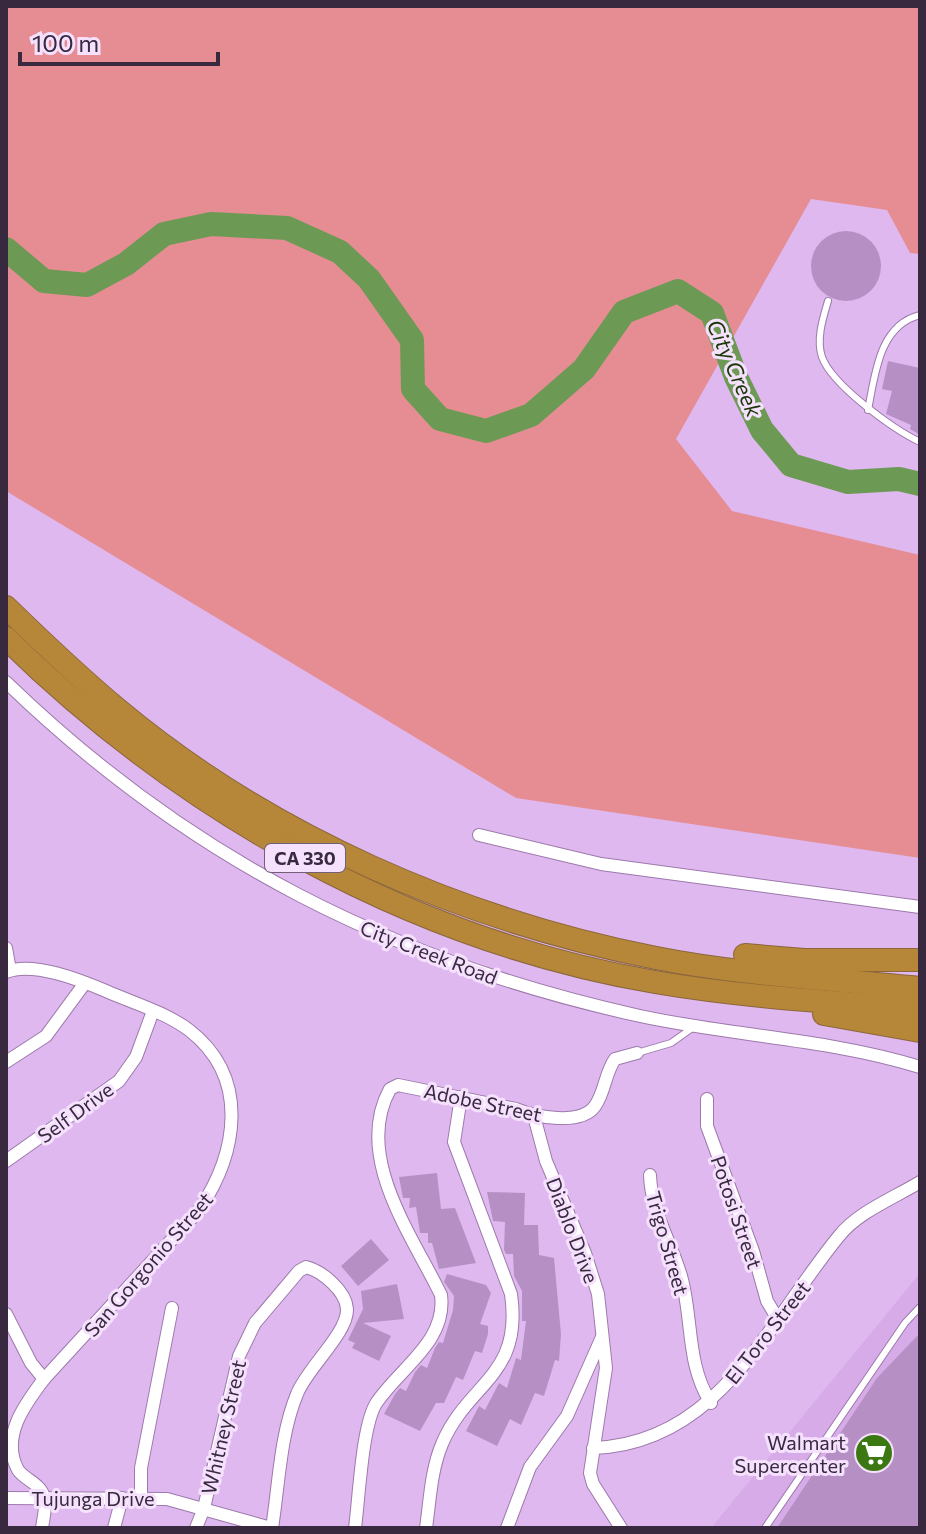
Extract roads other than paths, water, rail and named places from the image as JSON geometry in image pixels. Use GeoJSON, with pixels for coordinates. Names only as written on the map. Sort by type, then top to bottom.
{"type":"FeatureCollection","features":[{"type":"Feature","properties":{"kind":"highway","name":"CA 330"},"geometry":{"type":"LineString","coordinates":[[6,607],[118,710],[208,775],[298,831],[452,899],[581,941],[705,965],[920,988]]}},
{"type":"Feature","properties":{"kind":"highway","name":"CA 330"},"geometry":{"type":"LineString","coordinates":[[6,638],[131,746],[208,803],[332,873],[400,905],[482,935],[654,982],[920,1009]]}},
{"type":"Feature","properties":{"kind":"highway"},"geometry":{"type":"LineString","coordinates":[[581,941],[804,960],[920,960]]}},
{"type":"Feature","properties":{"kind":"highway"},"geometry":{"type":"LineString","coordinates":[[654,982],[920,1031]]}},
{"type":"Feature","properties":{"kind":"street","name":"City Creek Road"},"geometry":{"type":"LineString","coordinates":[[6,682],[94,762],[178,826],[325,910],[490,977],[643,1016],[920,1067]]}},
{"type":"Feature","properties":{"kind":"street"},"geometry":{"type":"LineString","coordinates":[[479,835],[601,864],[920,907]]}},
{"type":"Feature","properties":{"kind":"street"},"geometry":{"type":"LineString","coordinates":[[6,948],[8,971]]}},
{"type":"Feature","properties":{"kind":"street","name":"San Gorgonio Street"},"geometry":{"type":"LineString","coordinates":[[8,971],[30,970],[85,983],[153,1011],[190,1031],[213,1057],[229,1092],[234,1123],[228,1154],[217,1185],[199,1210],[44,1379],[23,1406],[13,1428],[11,1453],[19,1472],[35,1483],[45,1498]]}},
{"type":"Feature","properties":{"kind":"street"},"geometry":{"type":"LineString","coordinates":[[6,1062],[46,1036],[85,983]]}},
{"type":"Feature","properties":{"kind":"street","name":"Self Drive"},"geometry":{"type":"LineString","coordinates":[[6,1161],[119,1081],[136,1057],[153,1011]]}},
{"type":"Feature","properties":{"kind":"street","name":"Adobe Street"},"geometry":{"type":"LineString","coordinates":[[355,1528],[375,1405],[425,1348],[443,1312],[441,1295],[386,1182],[378,1156],[378,1129],[390,1089],[398,1085],[534,1116],[589,1113],[597,1103],[606,1071],[615,1059],[637,1053]]}},
{"type":"Feature","properties":{"kind":"street"},"geometry":{"type":"LineString","coordinates":[[426,1528],[442,1443],[506,1357],[514,1313],[511,1294],[454,1142],[461,1097]]}},
{"type":"Feature","properties":{"kind":"street","name":"Potosi Street"},"geometry":{"type":"LineString","coordinates":[[707,1099],[707,1126],[753,1251],[767,1301],[779,1321]]}},
{"type":"Feature","properties":{"kind":"street","name":"Diablo Drive"},"geometry":{"type":"LineString","coordinates":[[534,1116],[546,1161],[590,1266],[598,1294],[606,1368],[590,1473],[593,1484],[621,1528]]}},
{"type":"Feature","properties":{"kind":"street","name":"Trigo Street"},"geometry":{"type":"LineString","coordinates":[[650,1175],[651,1196],[681,1278],[699,1385],[711,1403]]}},
{"type":"Feature","properties":{"kind":"street","name":"El Toro Street"},"geometry":{"type":"LineString","coordinates":[[593,1448],[638,1442],[711,1403],[779,1321],[840,1234],[920,1182]]}},
{"type":"Feature","properties":{"kind":"street","name":"Whitney Street"},"geometry":{"type":"LineString","coordinates":[[196,1528],[204,1508],[239,1356],[255,1323],[306,1267],[315,1269],[344,1296],[347,1310],[345,1323],[310,1368],[297,1394],[286,1432],[272,1528]]}},
{"type":"Feature","properties":{"kind":"street"},"geometry":{"type":"LineString","coordinates":[[141,1497],[141,1468],[172,1308]]}},
{"type":"Feature","properties":{"kind":"street"},"geometry":{"type":"LineString","coordinates":[[6,1314],[31,1363],[44,1379]]}},
{"type":"Feature","properties":{"kind":"street"},"geometry":{"type":"LineString","coordinates":[[507,1528],[530,1467],[567,1416],[602,1337]]}},
{"type":"Feature","properties":{"kind":"street","name":"Tujunga Drive"},"geometry":{"type":"LineString","coordinates":[[6,1498],[141,1497],[204,1508],[272,1528]]}},
{"type":"Feature","properties":{"kind":"street"},"geometry":{"type":"LineString","coordinates":[[42,1528],[45,1498]]}},
{"type":"Feature","properties":{"kind":"street"},"geometry":{"type":"LineString","coordinates":[[114,1528],[122,1498]]}},
{"type":"Feature","properties":{"kind":"lane"},"geometry":{"type":"LineString","coordinates":[[828,301],[820,354],[868,410],[894,430],[920,442]]}},
{"type":"Feature","properties":{"kind":"lane"},"geometry":{"type":"LineString","coordinates":[[868,410],[882,348],[902,323],[920,315]]}},
{"type":"Feature","properties":{"kind":"lane"},"geometry":{"type":"LineString","coordinates":[[637,1053],[671,1043],[696,1025]]}},
{"type":"Feature","properties":{"kind":"lane"},"geometry":{"type":"LineString","coordinates":[[765,1528],[905,1323],[920,1307]]}},
{"type":"Feature","properties":{"kind":"waterway","name":"City Creek"},"geometry":{"type":"LineString","coordinates":[[6,249],[44,281],[87,285],[126,264],[164,234],[211,224],[287,228],[340,252],[369,279],[412,340],[413,389],[440,419],[486,431],[531,415],[584,369],[624,312],[678,291],[712,313],[736,377],[762,430],[791,465],[848,482],[899,479],[920,484]]}},
{"type":"Feature","properties":{"kind":"place","name":"Walmart Supercenter"},"geometry":{"type":"Point","coordinates":[874,1453]}}]}
